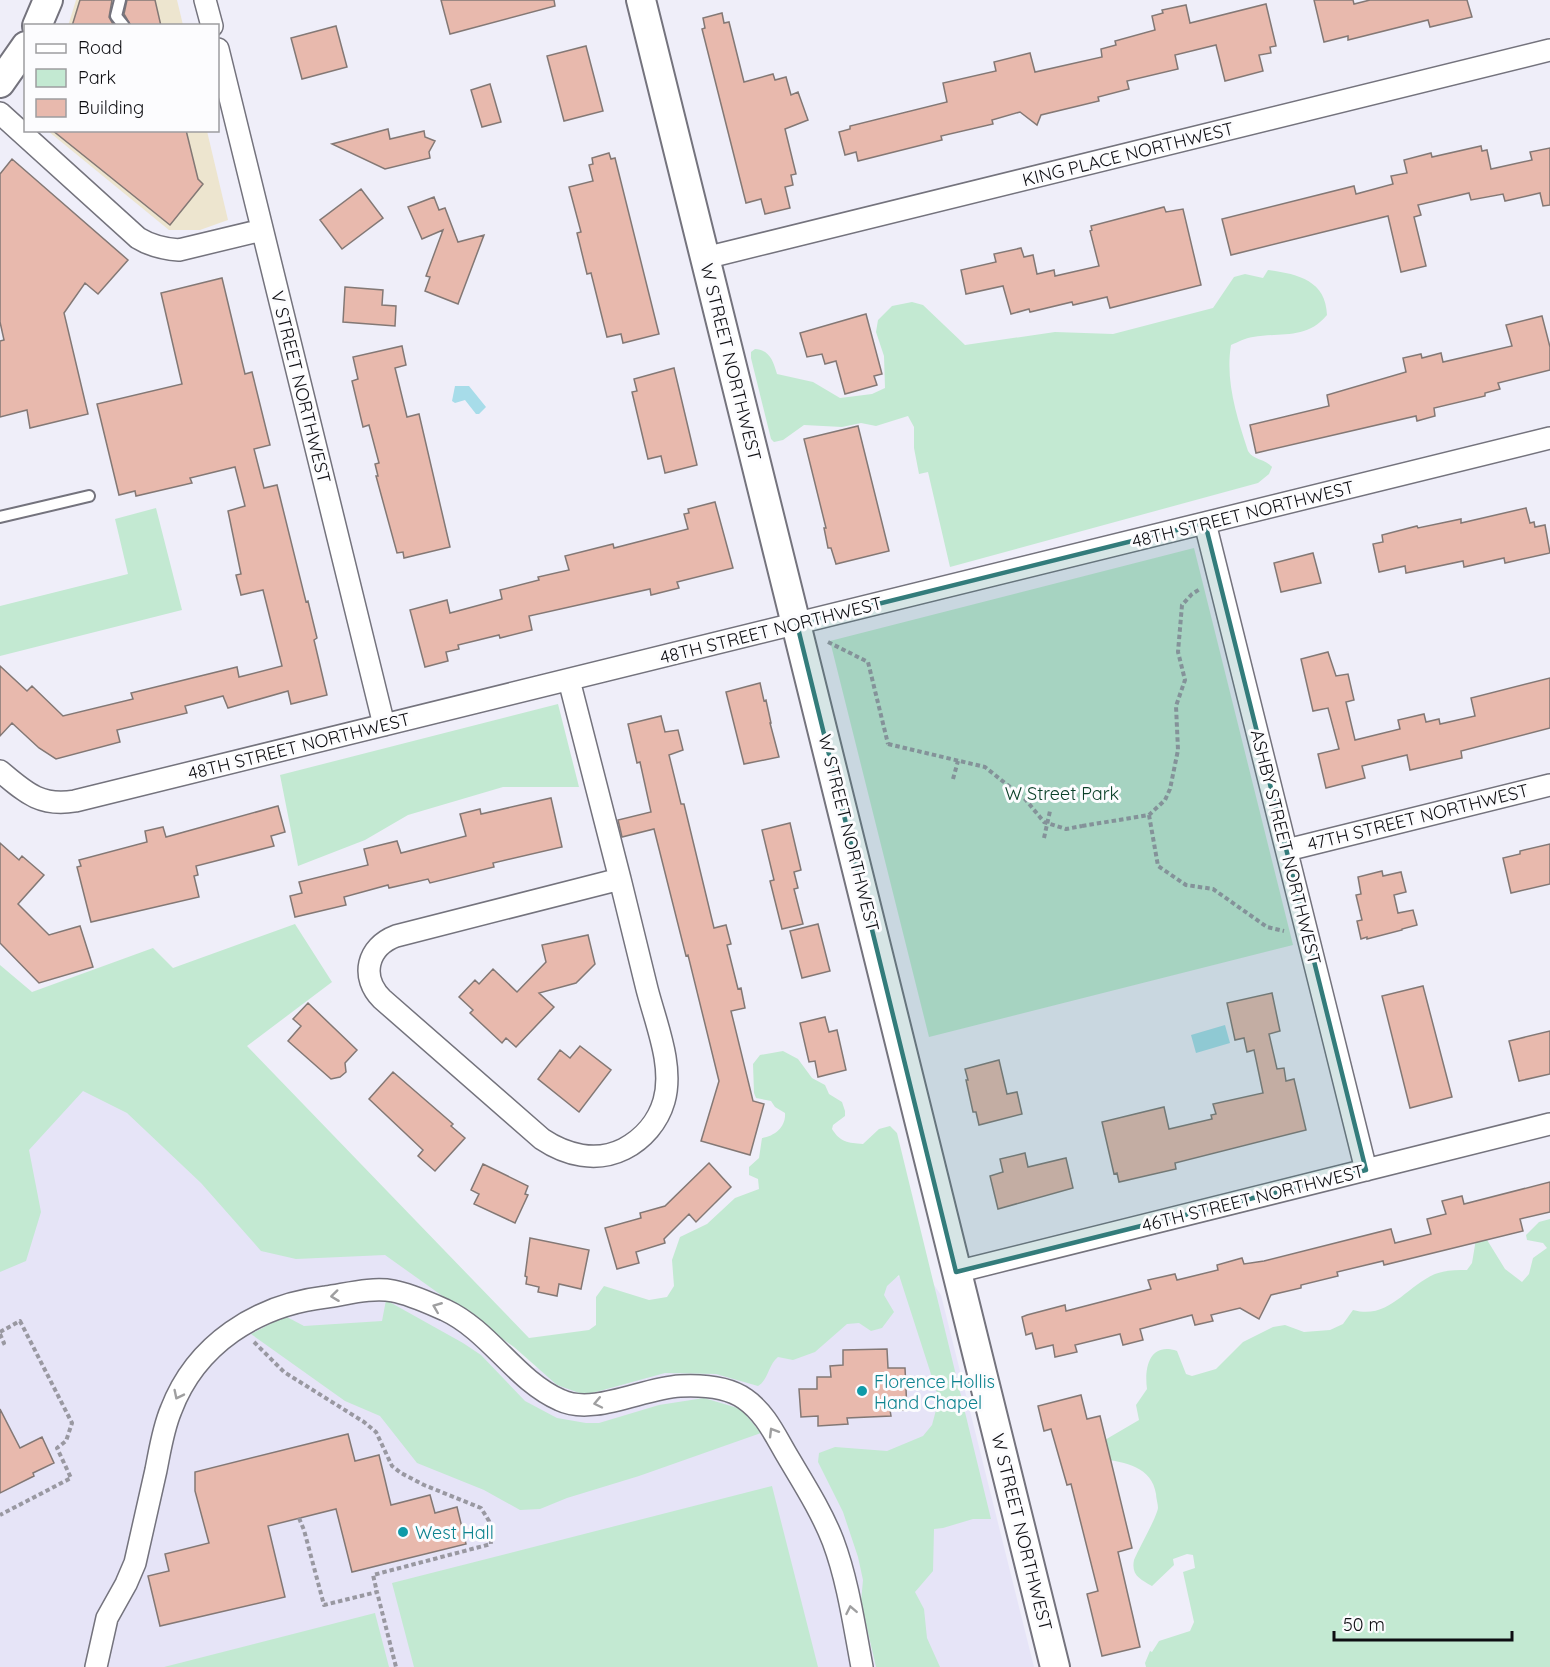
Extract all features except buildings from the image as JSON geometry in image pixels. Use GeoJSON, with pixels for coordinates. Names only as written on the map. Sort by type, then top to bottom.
{"type":"FeatureCollection","features":[{"type":"Feature","properties":{"kind":"street"},"geometry":{"type":"LineString","coordinates":[[38,24],[48,0]]}},
{"type":"Feature","properties":{"kind":"street"},"geometry":{"type":"LineString","coordinates":[[205,0],[211,24]]}},
{"type":"Feature","properties":{"kind":"street","name":"W STREET NORTHWEST"},"geometry":{"type":"LineString","coordinates":[[641,0],[1055,1667]]}},
{"type":"Feature","properties":{"kind":"street"},"geometry":{"type":"LineString","coordinates":[[0,83],[24,49]]}},
{"type":"Feature","properties":{"kind":"street","name":"KING PLACE NORTHWEST"},"geometry":{"type":"LineString","coordinates":[[705,258],[1550,50]]}},
{"type":"Feature","properties":{"kind":"street","name":"V STREET NORTHWEST"},"geometry":{"type":"LineString","coordinates":[[219,53],[384,725]]}},
{"type":"Feature","properties":{"kind":"street"},"geometry":{"type":"LineString","coordinates":[[0,113],[147,243],[179,250],[262,230]]}},
{"type":"Feature","properties":{"kind":"street","name":"48TH STREET NORTHWEST"},"geometry":{"type":"LineString","coordinates":[[0,771],[26,794],[41,800],[66,803],[1550,438]]}},
{"type":"Feature","properties":{"kind":"street","name":"ASHBY STREET NORTHWEST"},"geometry":{"type":"LineString","coordinates":[[1205,523],[1366,1170]]}},
{"type":"Feature","properties":{"kind":"street"},"geometry":{"type":"LineString","coordinates":[[569,680],[620,879],[664,1055],[666,1073],[664,1101],[655,1122],[640,1138],[619,1151],[583,1156],[561,1150],[542,1139],[382,999],[372,986],[368,971],[369,963],[382,944],[396,936],[620,879]]}},
{"type":"Feature","properties":{"kind":"street","name":"47TH STREET NORTHWEST"},"geometry":{"type":"LineString","coordinates":[[1287,850],[1550,784]]}},
{"type":"Feature","properties":{"kind":"street","name":"46TH STREET NORTHWEST"},"geometry":{"type":"LineString","coordinates":[[956,1272],[1550,1124]]}},
{"type":"Feature","properties":{"kind":"street"},"geometry":{"type":"LineString","coordinates":[[96,1667],[107,1618],[135,1563],[171,1410],[184,1383],[198,1364],[216,1344],[242,1324],[282,1306],[308,1299],[379,1290],[393,1291],[448,1311],[467,1323],[544,1392],[562,1402],[580,1406],[593,1405],[678,1386],[713,1387],[743,1397],[764,1418],[825,1524],[849,1596],[862,1667]]}},
{"type":"Feature","properties":{"kind":"lane"},"geometry":{"type":"LineString","coordinates":[[120,0],[116,16],[122,24]]}},
{"type":"Feature","properties":{"kind":"lane"},"geometry":{"type":"LineString","coordinates":[[0,517],[89,496]]}},
{"type":"Feature","properties":{"kind":"path"},"geometry":{"type":"LineString","coordinates":[[828,642],[868,662],[888,744],[985,767],[1025,799],[1044,822],[1066,829],[1149,815],[1166,800],[1178,750],[1176,706],[1185,680],[1178,652],[1182,605],[1191,594],[1219,578]]}},
{"type":"Feature","properties":{"kind":"path"},"geometry":{"type":"LineString","coordinates":[[953,779],[958,760]]}},
{"type":"Feature","properties":{"kind":"path"},"geometry":{"type":"LineString","coordinates":[[1044,838],[1050,811]]}},
{"type":"Feature","properties":{"kind":"path"},"geometry":{"type":"LineString","coordinates":[[1149,815],[1158,866],[1186,885],[1213,889],[1267,927],[1308,935]]}},
{"type":"Feature","properties":{"kind":"path"},"geometry":{"type":"LineString","coordinates":[[0,1345],[4,1343],[0,1333],[20,1321],[72,1423],[66,1441],[57,1448],[71,1478],[0,1515]]}},
{"type":"Feature","properties":{"kind":"path"},"geometry":{"type":"LineString","coordinates":[[242,1324],[262,1353],[284,1372],[376,1432],[392,1466],[412,1480],[476,1504],[486,1515],[491,1544],[373,1575],[396,1667]]}},
{"type":"Feature","properties":{"kind":"path"},"geometry":{"type":"LineString","coordinates":[[299,1518],[324,1605],[377,1592]]}},
{"type":"Feature","properties":{"kind":"highlighted area"},"geometry":{"type":"Polygon","coordinates":[[[1205,523],[1366,1170],[956,1272],[797,624],[1205,523]]]}},
{"type":"Feature","properties":{"kind":"shaded area"},"geometry":{"type":"Polygon","coordinates":[[[76,0],[177,0],[183,24],[69,24],[76,0]]]}},
{"type":"Feature","properties":{"kind":"shaded area"},"geometry":{"type":"Polygon","coordinates":[[[49,132],[207,132],[228,220],[200,230],[169,230],[49,132]]]}},
{"type":"Feature","properties":{"kind":"shaded area"},"geometry":{"type":"Polygon","coordinates":[[[84,978],[530,1369],[929,1269],[934,1285],[941,1295],[1034,1667],[0,1667],[0,1060],[84,978]]]}},
{"type":"Feature","properties":{"kind":"green space"},"geometry":{"type":"Polygon","coordinates":[[[1268,270],[1299,277],[1316,286],[1325,303],[1327,315],[1319,323],[1302,332],[1250,338],[1231,345],[1231,385],[1236,412],[1248,451],[1272,467],[1269,474],[1258,483],[950,567],[928,472],[919,474],[914,448],[914,427],[908,416],[876,426],[861,423],[842,427],[804,425],[783,440],[774,442],[771,439],[751,358],[751,352],[755,349],[767,354],[777,374],[813,382],[840,398],[872,394],[885,388],[884,356],[876,332],[878,320],[892,306],[912,302],[923,305],[965,345],[1055,332],[1113,334],[1213,308],[1234,277],[1245,274],[1263,278],[1268,270]]]}},
{"type":"Feature","properties":{"kind":"green space"},"geometry":{"type":"Polygon","coordinates":[[[156,508],[182,610],[0,656],[0,606],[128,574],[115,519],[156,508]]]}},
{"type":"Feature","properties":{"kind":"green space","name":"W Street Park"},"geometry":{"type":"Polygon","coordinates":[[[1194,548],[1293,945],[929,1037],[830,641],[1194,548]]]}},
{"type":"Feature","properties":{"kind":"green space"},"geometry":{"type":"Polygon","coordinates":[[[558,704],[579,787],[503,787],[408,815],[365,840],[298,866],[280,775],[558,704]]]}},
{"type":"Feature","properties":{"kind":"green space"},"geometry":{"type":"Polygon","coordinates":[[[295,924],[332,982],[247,1046],[529,1338],[589,1330],[596,1325],[596,1297],[604,1286],[649,1300],[667,1297],[674,1286],[672,1260],[680,1237],[707,1224],[735,1198],[759,1189],[758,1179],[749,1175],[749,1167],[759,1158],[762,1138],[779,1130],[785,1118],[785,1113],[775,1107],[771,1101],[756,1098],[754,1093],[753,1064],[760,1055],[783,1051],[798,1059],[812,1078],[825,1085],[829,1094],[842,1102],[845,1116],[833,1125],[832,1129],[841,1139],[863,1144],[879,1129],[890,1126],[897,1133],[991,1519],[973,1519],[934,1529],[933,1571],[915,1592],[924,1609],[927,1638],[940,1667],[876,1667],[861,1602],[863,1580],[858,1557],[843,1512],[818,1462],[819,1453],[835,1447],[887,1451],[923,1436],[932,1425],[939,1399],[899,1275],[887,1286],[884,1295],[894,1312],[882,1328],[871,1331],[859,1323],[847,1324],[815,1352],[793,1360],[778,1357],[758,1386],[716,1374],[665,1373],[585,1395],[557,1385],[514,1347],[385,1255],[296,1259],[261,1251],[201,1183],[127,1113],[83,1091],[29,1150],[41,1212],[26,1261],[0,1272],[0,965],[32,992],[153,948],[173,968],[295,924]]]}},
{"type":"Feature","properties":{"kind":"green space"},"geometry":{"type":"Polygon","coordinates":[[[1550,1219],[1550,1667],[1146,1667],[1145,1663],[1150,1651],[1152,1652],[1159,1641],[1190,1631],[1194,1622],[1183,1572],[1195,1568],[1193,1555],[1187,1554],[1173,1559],[1174,1565],[1152,1586],[1137,1576],[1133,1565],[1134,1560],[1158,1508],[1156,1494],[1149,1478],[1143,1472],[1128,1464],[1102,1459],[1098,1444],[1139,1420],[1136,1405],[1147,1389],[1148,1365],[1155,1353],[1168,1349],[1177,1351],[1186,1374],[1192,1376],[1216,1369],[1243,1342],[1273,1327],[1285,1325],[1304,1332],[1330,1330],[1343,1324],[1353,1310],[1366,1312],[1387,1306],[1435,1274],[1467,1270],[1472,1263],[1476,1239],[1484,1235],[1505,1269],[1522,1282],[1529,1274],[1533,1258],[1547,1248],[1543,1243],[1527,1240],[1526,1235],[1539,1222],[1550,1219]]]}},
{"type":"Feature","properties":{"kind":"green space"},"geometry":{"type":"Polygon","coordinates":[[[386,1300],[481,1355],[525,1401],[557,1418],[599,1423],[659,1405],[704,1398],[741,1409],[761,1433],[540,1509],[520,1510],[484,1490],[417,1463],[380,1416],[345,1401],[251,1334],[285,1316],[304,1326],[382,1321],[386,1300]]]}},
{"type":"Feature","properties":{"kind":"green space"},"geometry":{"type":"Polygon","coordinates":[[[772,1486],[818,1667],[414,1667],[392,1583],[772,1486]]]}},
{"type":"Feature","properties":{"kind":"green space"},"geometry":{"type":"Polygon","coordinates":[[[375,1613],[389,1667],[164,1667],[375,1613]]]}},
{"type":"Feature","properties":{"kind":"water"},"geometry":{"type":"Polygon","coordinates":[[[455,386],[469,386],[486,407],[476,414],[465,400],[455,403],[452,401],[455,386]]]}},
{"type":"Feature","properties":{"kind":"water"},"geometry":{"type":"Polygon","coordinates":[[[1225,1025],[1230,1043],[1196,1053],[1191,1035],[1225,1025]]]}},
{"type":"Feature","properties":{"kind":"place","name":"Florence Hollis Hand Chapel"},"geometry":{"type":"Point","coordinates":[862,1391]}},
{"type":"Feature","properties":{"kind":"place","name":"West Hall"},"geometry":{"type":"Point","coordinates":[403,1532]}}]}
